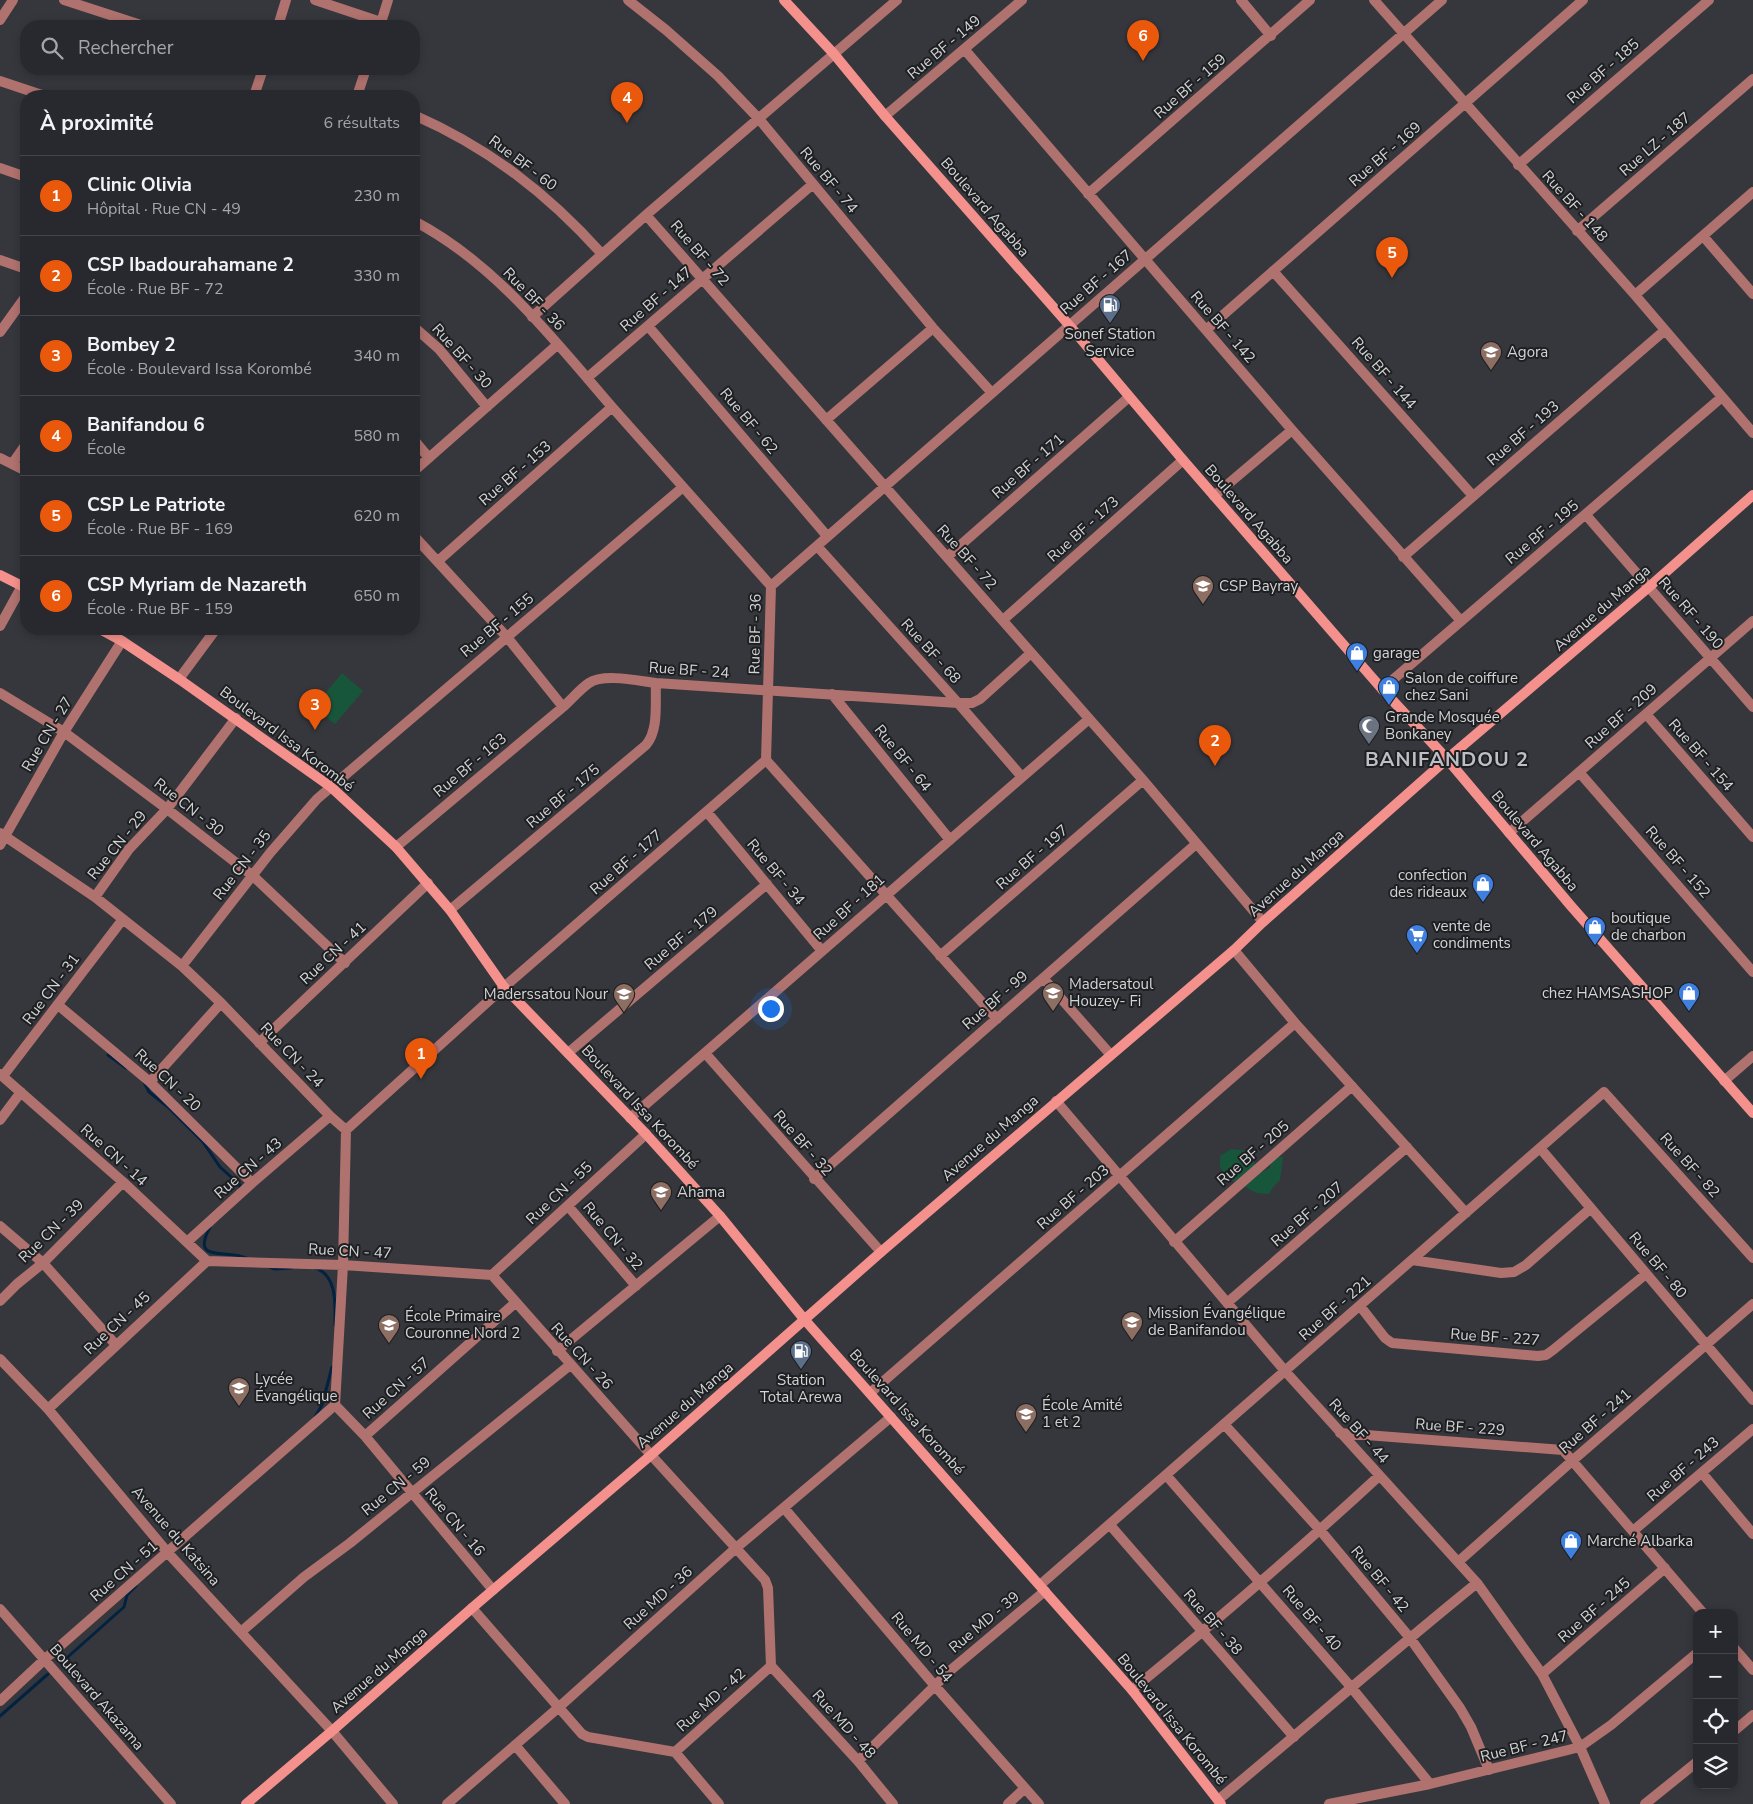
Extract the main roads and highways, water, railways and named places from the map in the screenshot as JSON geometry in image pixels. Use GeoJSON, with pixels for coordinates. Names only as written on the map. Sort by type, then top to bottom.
{"type":"FeatureCollection","features":[{"type":"Feature","properties":{"kind":"waterway"},"geometry":{"type":"LineString","coordinates":[[108,1055],[126,1068]]}},
{"type":"Feature","properties":{"kind":"waterway"},"geometry":{"type":"LineString","coordinates":[[144,1082],[149,1092],[168,1107],[203,1142],[220,1167],[240,1185],[240,1192]]}},
{"type":"Feature","properties":{"kind":"waterway"},"geometry":{"type":"LineString","coordinates":[[210,1227],[204,1244],[208,1251],[246,1258]]}},
{"type":"Feature","properties":{"kind":"waterway"},"geometry":{"type":"LineString","coordinates":[[270,1267],[275,1269],[291,1268]]}},
{"type":"Feature","properties":{"kind":"waterway"},"geometry":{"type":"LineString","coordinates":[[315,1268],[328,1277],[334,1292],[335,1325]]}},
{"type":"Feature","properties":{"kind":"waterway"},"geometry":{"type":"LineString","coordinates":[[315,1417],[322,1405],[332,1367]]}},
{"type":"Feature","properties":{"kind":"waterway"},"geometry":{"type":"LineString","coordinates":[[61,1663],[124,1607],[127,1595],[136,1586]]}},
{"type":"Feature","properties":{"kind":"waterway"},"geometry":{"type":"LineString","coordinates":[[0,1716],[48,1674]]}},
{"type":"Feature","properties":{"kind":"place","name":"CSP Myriam de Nazareth"},"geometry":{"type":"Point","coordinates":[1143,61]}},
{"type":"Feature","properties":{"kind":"place","name":"Banifandou 6"},"geometry":{"type":"Point","coordinates":[627,123]}},
{"type":"Feature","properties":{"kind":"place","name":"CSP Le Patriote"},"geometry":{"type":"Point","coordinates":[1392,278]}},
{"type":"Feature","properties":{"kind":"place","name":"Sonef Station Service"},"geometry":{"type":"Point","coordinates":[1110,324]}},
{"type":"Feature","properties":{"kind":"place","name":"Agora"},"geometry":{"type":"Point","coordinates":[1491,371]}},
{"type":"Feature","properties":{"kind":"place","name":"CSP Bayray"},"geometry":{"type":"Point","coordinates":[1203,605]}},
{"type":"Feature","properties":{"kind":"place","name":"garage"},"geometry":{"type":"Point","coordinates":[1357,672]}},
{"type":"Feature","properties":{"kind":"place","name":"Salon de coiffure chez Sani"},"geometry":{"type":"Point","coordinates":[1389,706]}},
{"type":"Feature","properties":{"kind":"place","name":"Bombey 2"},"geometry":{"type":"Point","coordinates":[315,730]}},
{"type":"Feature","properties":{"kind":"place","name":"Grande Mosquée Bonkaney"},"geometry":{"type":"Point","coordinates":[1369,745]}},
{"type":"Feature","properties":{"kind":"place","name":"CSP Ibadourahamane 2"},"geometry":{"type":"Point","coordinates":[1215,766]}},
{"type":"Feature","properties":{"kind":"place","name":"confection des rideaux"},"geometry":{"type":"Point","coordinates":[1483,903]}},
{"type":"Feature","properties":{"kind":"place","name":"boutique de charbon"},"geometry":{"type":"Point","coordinates":[1595,946]}},
{"type":"Feature","properties":{"kind":"place","name":"vente de condiments"},"geometry":{"type":"Point","coordinates":[1417,954]}},
{"type":"Feature","properties":{"kind":"place","name":"Madersatoul Houzey- Fi"},"geometry":{"type":"Point","coordinates":[1053,1012]}},
{"type":"Feature","properties":{"kind":"place","name":"chez HAMSASHOP"},"geometry":{"type":"Point","coordinates":[1689,1012]}},
{"type":"Feature","properties":{"kind":"place","name":"Maderssatou Nour"},"geometry":{"type":"Point","coordinates":[624,1013]}},
{"type":"Feature","properties":{"kind":"place","name":"Clinic Olivia"},"geometry":{"type":"Point","coordinates":[421,1079]}},
{"type":"Feature","properties":{"kind":"place","name":"Ahama"},"geometry":{"type":"Point","coordinates":[661,1211]}},
{"type":"Feature","properties":{"kind":"place","name":"Mission Évangélique de Banifandou"},"geometry":{"type":"Point","coordinates":[1132,1341]}},
{"type":"Feature","properties":{"kind":"place","name":"École Primaire Couronne Nord 2"},"geometry":{"type":"Point","coordinates":[389,1344]}},
{"type":"Feature","properties":{"kind":"place","name":"Station Total Arewa"},"geometry":{"type":"Point","coordinates":[801,1370]}},
{"type":"Feature","properties":{"kind":"place","name":"Lycée Évangélique"},"geometry":{"type":"Point","coordinates":[239,1407]}},
{"type":"Feature","properties":{"kind":"place","name":"École Amité 1 et 2"},"geometry":{"type":"Point","coordinates":[1026,1433]}},
{"type":"Feature","properties":{"kind":"place","name":"Marché Albarka"},"geometry":{"type":"Point","coordinates":[1571,1560]}},
{"type":"Feature","properties":{"kind":"district","name":"BANIFANDOU 2"},"geometry":{"type":"Point","coordinates":[1447,759]}}]}
